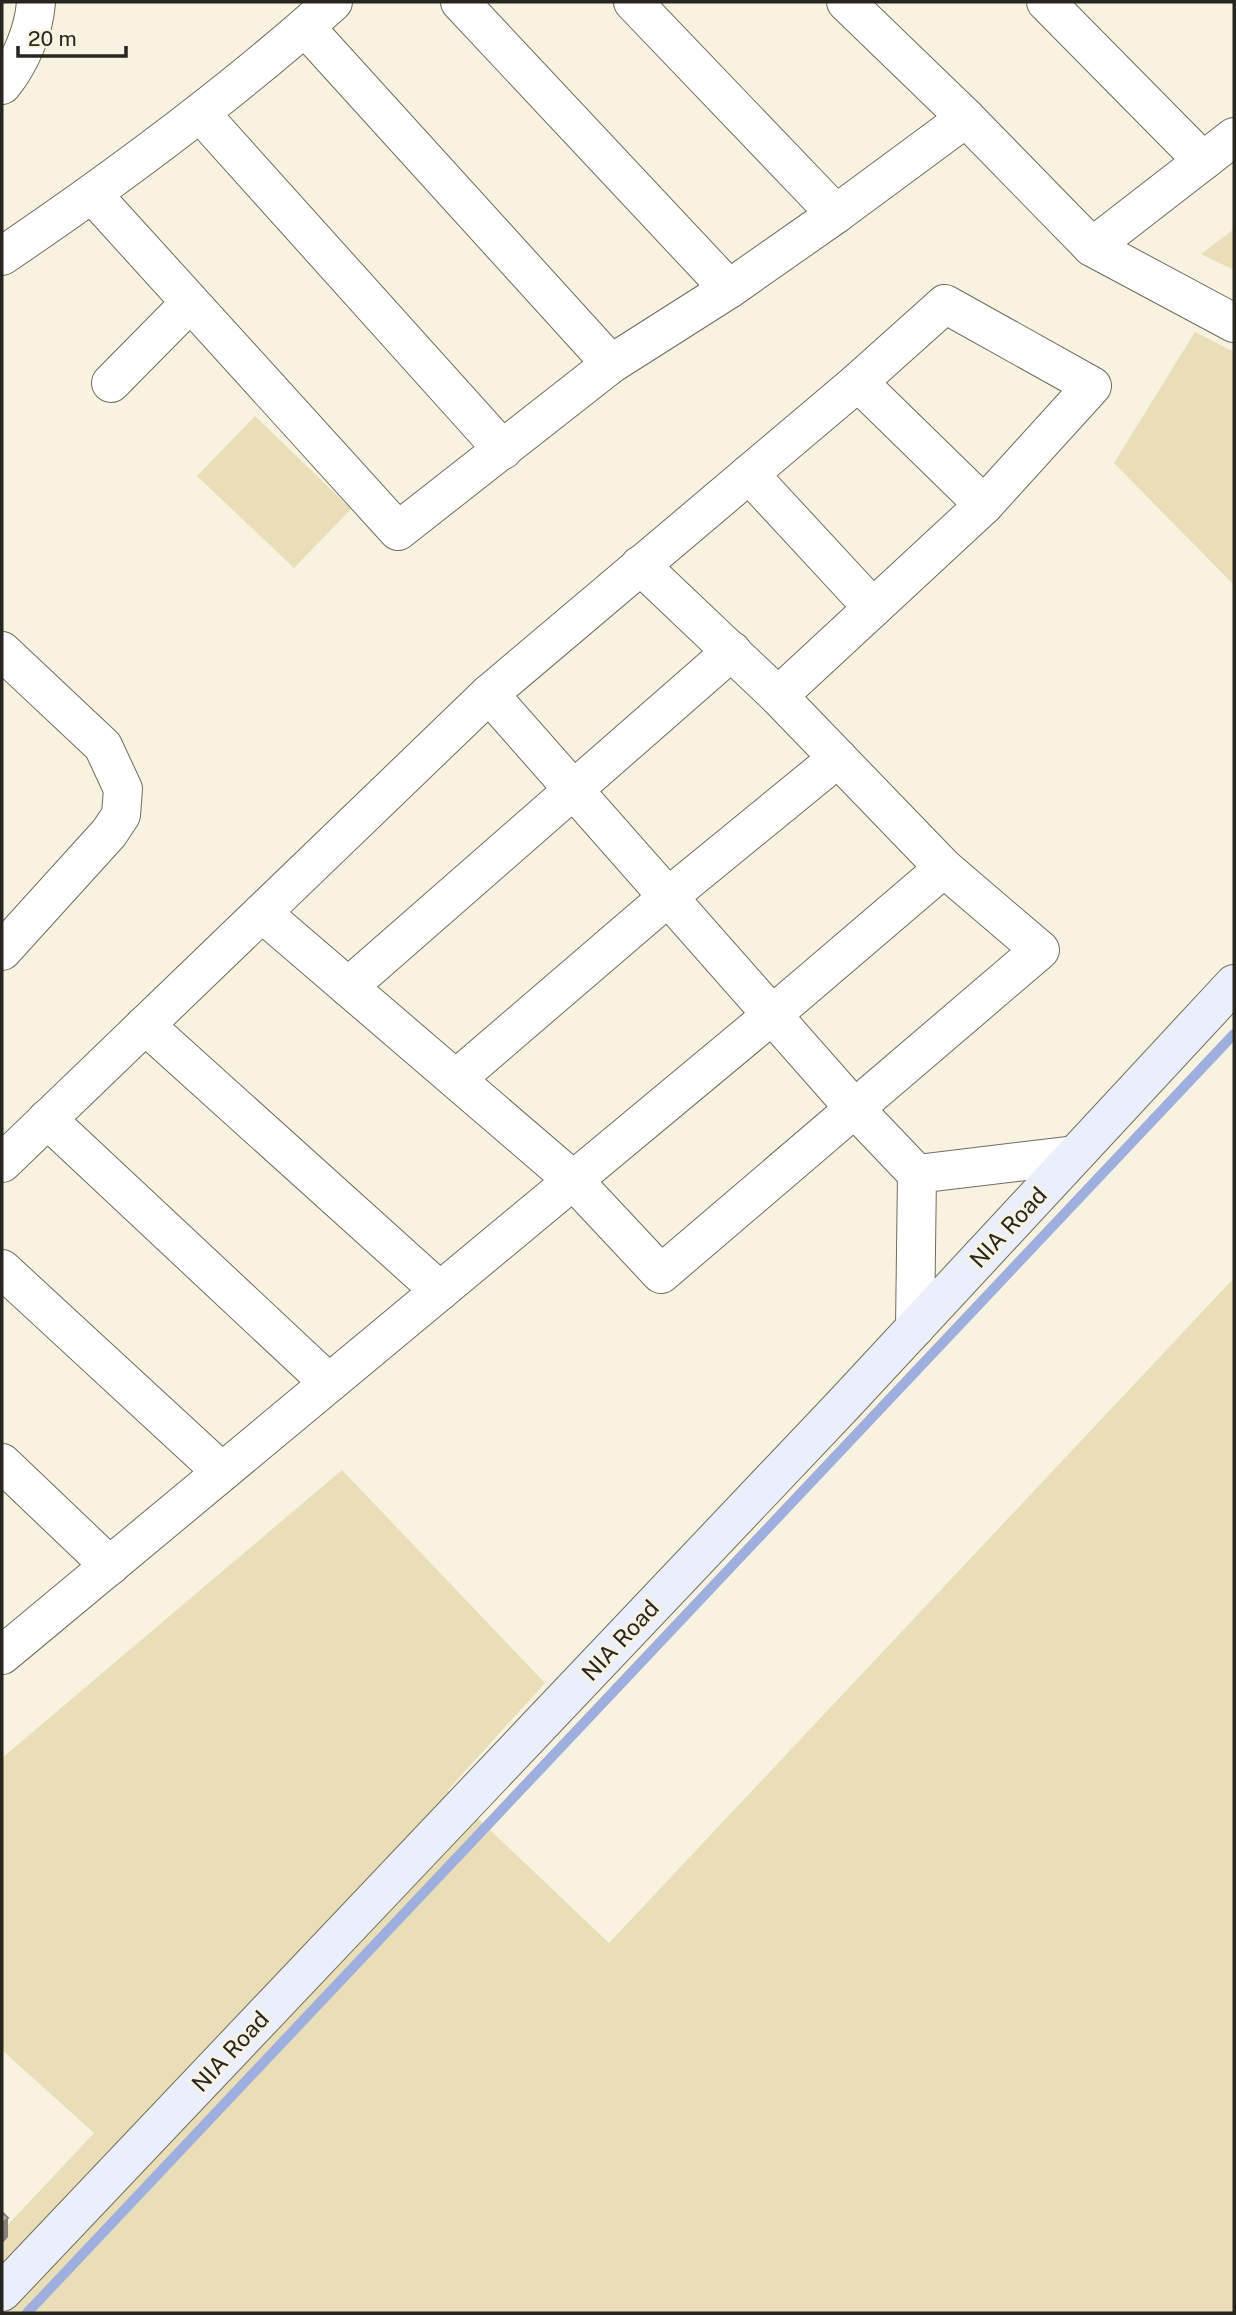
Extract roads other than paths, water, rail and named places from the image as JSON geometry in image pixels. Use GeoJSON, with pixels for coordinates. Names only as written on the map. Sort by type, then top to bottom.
{"type":"FeatureCollection","features":[{"type":"Feature","properties":{"kind":"street"},"geometry":{"type":"LineString","coordinates":[[2,85],[16,69],[36,2]]}},
{"type":"Feature","properties":{"kind":"street"},"geometry":{"type":"LineString","coordinates":[[460,2],[729,289]]}},
{"type":"Feature","properties":{"kind":"street"},"geometry":{"type":"LineString","coordinates":[[633,2],[836,214]]}},
{"type":"Feature","properties":{"kind":"street"},"geometry":{"type":"LineString","coordinates":[[846,2],[966,118],[1091,247],[1234,323]]}},
{"type":"Feature","properties":{"kind":"street"},"geometry":{"type":"LineString","coordinates":[[1046,2],[1203,161]]}},
{"type":"Feature","properties":{"kind":"street"},"geometry":{"type":"LineString","coordinates":[[2,256],[93,195],[201,113],[319,14],[611,364]]}},
{"type":"Feature","properties":{"kind":"street"},"geometry":{"type":"LineString","coordinates":[[201,113],[502,450]]}},
{"type":"Feature","properties":{"kind":"street"},"geometry":{"type":"LineString","coordinates":[[93,195],[398,531],[611,364],[729,289],[966,118]]}},
{"type":"Feature","properties":{"kind":"street"},"geometry":{"type":"LineString","coordinates":[[1091,247],[1234,137]]}},
{"type":"Feature","properties":{"kind":"street"},"geometry":{"type":"LineString","coordinates":[[111,383],[190,303]]}},
{"type":"Feature","properties":{"kind":"street"},"geometry":{"type":"LineString","coordinates":[[2,1163],[489,694],[858,383],[946,304],[1092,386],[984,505],[778,696]]}},
{"type":"Feature","properties":{"kind":"street"},"geometry":{"type":"LineString","coordinates":[[858,383],[984,505]]}},
{"type":"Feature","properties":{"kind":"street"},"geometry":{"type":"LineString","coordinates":[[749,474],[873,608]]}},
{"type":"Feature","properties":{"kind":"street"},"geometry":{"type":"LineString","coordinates":[[262,913],[573,1180],[661,1274],[1040,950],[944,868],[778,696],[640,565]]}},
{"type":"Feature","properties":{"kind":"street"},"geometry":{"type":"LineString","coordinates":[[2,650],[103,746],[123,789],[121,815],[109,833],[2,951]]}},
{"type":"Feature","properties":{"kind":"street"},"geometry":{"type":"LineString","coordinates":[[348,987],[732,651]]}},
{"type":"Feature","properties":{"kind":"street"},"geometry":{"type":"LineString","coordinates":[[489,694],[855,1109],[917,1174],[915,1328]]}},
{"type":"Feature","properties":{"kind":"street"},"geometry":{"type":"LineString","coordinates":[[456,1079],[668,897],[838,758]]}},
{"type":"Feature","properties":{"kind":"street"},"geometry":{"type":"LineString","coordinates":[[2,1654],[772,1015],[944,868]]}},
{"type":"Feature","properties":{"kind":"street","name":"NIA Road"},"geometry":{"type":"LineString","coordinates":[[2,2292],[915,1328],[1234,984]]}},
{"type":"Feature","properties":{"kind":"street"},"geometry":{"type":"LineString","coordinates":[[145,1025],[440,1291]]}},
{"type":"Feature","properties":{"kind":"street"},"geometry":{"type":"LineString","coordinates":[[47,1119],[329,1383]]}},
{"type":"Feature","properties":{"kind":"street"},"geometry":{"type":"LineString","coordinates":[[917,1174],[1076,1155]]}},
{"type":"Feature","properties":{"kind":"street"},"geometry":{"type":"LineString","coordinates":[[2,1269],[222,1472]]}},
{"type":"Feature","properties":{"kind":"street"},"geometry":{"type":"LineString","coordinates":[[2,1463],[110,1566]]}},
{"type":"Feature","properties":{"kind":"waterway"},"geometry":{"type":"LineString","coordinates":[[27,2313],[1234,1034]]}}]}
